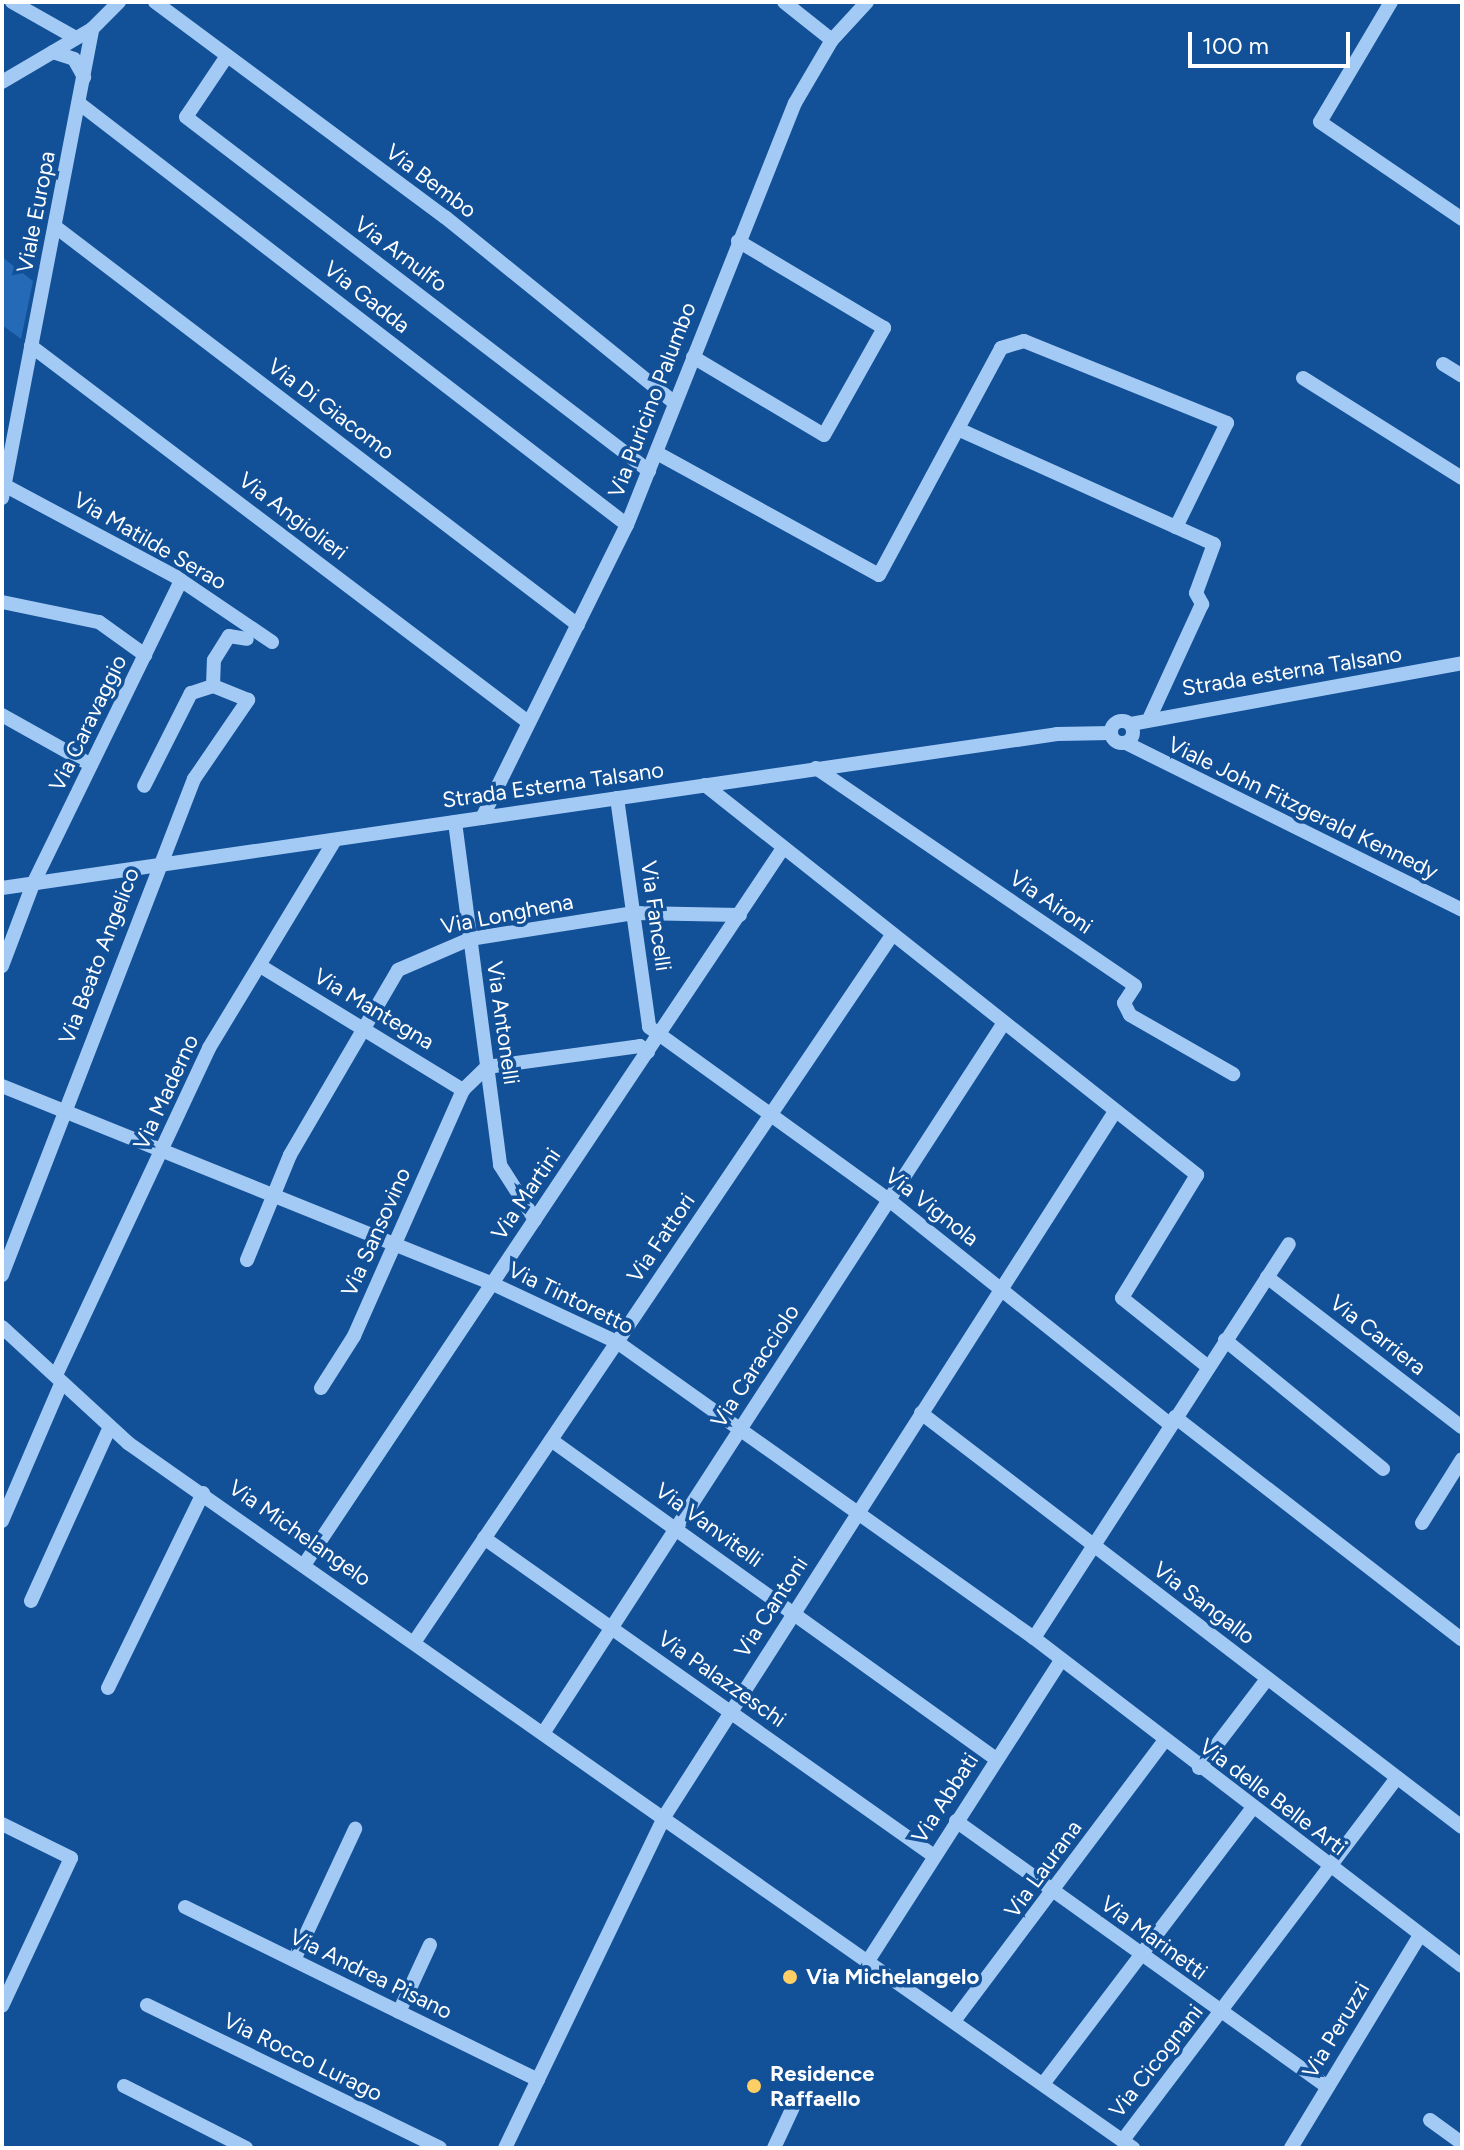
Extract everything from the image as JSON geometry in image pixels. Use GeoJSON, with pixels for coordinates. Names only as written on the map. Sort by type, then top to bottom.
{"type":"FeatureCollection","features":[{"type":"Feature","properties":{"kind":"street"},"geometry":{"type":"LineString","coordinates":[[12,2],[76,38]]}},
{"type":"Feature","properties":{"kind":"street"},"geometry":{"type":"LineString","coordinates":[[2,82],[92,29],[119,2]]}},
{"type":"Feature","properties":{"kind":"street","name":"Via Bembo"},"geometry":{"type":"LineString","coordinates":[[155,2],[675,403]]}},
{"type":"Feature","properties":{"kind":"street"},"geometry":{"type":"LineString","coordinates":[[784,2],[832,40]]}},
{"type":"Feature","properties":{"kind":"street","name":"Via Puricino Palumbo"},"geometry":{"type":"LineString","coordinates":[[482,818],[627,525],[795,103],[832,40],[867,2]]}},
{"type":"Feature","properties":{"kind":"street"},"geometry":{"type":"LineString","coordinates":[[1391,2],[1320,122],[1462,219]]}},
{"type":"Feature","properties":{"kind":"street","name":"Viale Europa"},"geometry":{"type":"LineString","coordinates":[[3,489],[57,228],[92,29]]}},
{"type":"Feature","properties":{"kind":"street"},"geometry":{"type":"LineString","coordinates":[[53,52],[74,59],[84,79]]}},
{"type":"Feature","properties":{"kind":"street","name":"Via Arnulfo"},"geometry":{"type":"LineString","coordinates":[[227,56],[186,117],[649,471]]}},
{"type":"Feature","properties":{"kind":"street","name":"Via Gadda"},"geometry":{"type":"LineString","coordinates":[[80,104],[627,525]]}},
{"type":"Feature","properties":{"kind":"street","name":"Via Di Giacomo"},"geometry":{"type":"LineString","coordinates":[[57,228],[578,625]]}},
{"type":"Feature","properties":{"kind":"street"},"geometry":{"type":"LineString","coordinates":[[693,357],[824,435],[884,328],[738,241]]}},
{"type":"Feature","properties":{"kind":"street"},"geometry":{"type":"LineString","coordinates":[[657,453],[879,575],[960,430],[1001,348],[1024,341],[1227,423],[1176,527]]}},
{"type":"Feature","properties":{"kind":"street","name":"Via Angiolieri"},"geometry":{"type":"LineString","coordinates":[[31,346],[528,722]]}},
{"type":"Feature","properties":{"kind":"street"},"geometry":{"type":"LineString","coordinates":[[1443,364],[1462,376]]}},
{"type":"Feature","properties":{"kind":"street"},"geometry":{"type":"LineString","coordinates":[[1303,378],[1462,478]]}},
{"type":"Feature","properties":{"kind":"street"},"geometry":{"type":"LineString","coordinates":[[960,430],[1214,544],[1196,593],[1202,604],[1150,717]]}},
{"type":"Feature","properties":{"kind":"street","name":"Via Matilde Serao"},"geometry":{"type":"LineString","coordinates":[[3,489],[181,580],[272,642]]}},
{"type":"Feature","properties":{"kind":"street","name":"Via Caravaggio"},"geometry":{"type":"LineString","coordinates":[[2,966],[33,884],[181,580]]}},
{"type":"Feature","properties":{"kind":"street"},"geometry":{"type":"LineString","coordinates":[[2,602],[99,622],[145,655]]}},
{"type":"Feature","properties":{"kind":"street"},"geometry":{"type":"LineString","coordinates":[[144,786],[191,693],[213,686],[214,660],[229,636],[247,639]]}},
{"type":"Feature","properties":{"kind":"street","name":"Strada esterna Talsano"},"geometry":{"type":"LineString","coordinates":[[1111,733],[1116,722],[1131,724],[1150,717],[1462,663]]}},
{"type":"Feature","properties":{"kind":"street","name":"Via Beato Angelico"},"geometry":{"type":"LineString","coordinates":[[2,1275],[194,779],[248,700],[213,686]]}},
{"type":"Feature","properties":{"kind":"street"},"geometry":{"type":"LineString","coordinates":[[2,715],[91,765]]}},
{"type":"Feature","properties":{"kind":"street"},"geometry":{"type":"LineString","coordinates":[[1126,743],[1131,724]]}},
{"type":"Feature","properties":{"kind":"street","name":"Strada Esterna Talsano"},"geometry":{"type":"LineString","coordinates":[[2,888],[1057,734],[1111,733]]}},
{"type":"Feature","properties":{"kind":"street","name":"Viale John Fitzgerald Kennedy"},"geometry":{"type":"LineString","coordinates":[[1111,733],[1462,910]]}},
{"type":"Feature","properties":{"kind":"street","name":"Via Aironi"},"geometry":{"type":"LineString","coordinates":[[816,768],[1135,986],[1124,1003],[1130,1015],[1233,1074]]}},
{"type":"Feature","properties":{"kind":"street"},"geometry":{"type":"LineString","coordinates":[[705,785],[781,851],[890,938],[1197,1175],[1122,1298],[1208,1367]]}},
{"type":"Feature","properties":{"kind":"street","name":"Via Fancelli"},"geometry":{"type":"LineString","coordinates":[[617,798],[649,1027],[659,1036]]}},
{"type":"Feature","properties":{"kind":"street","name":"Via Antonelli"},"geometry":{"type":"LineString","coordinates":[[455,822],[500,1165],[535,1220]]}},
{"type":"Feature","properties":{"kind":"street","name":"Via Maderno"},"geometry":{"type":"LineString","coordinates":[[2,1521],[8,1492],[209,1048],[262,967],[335,840]]}},
{"type":"Feature","properties":{"kind":"street","name":"Via Martini"},"geometry":{"type":"LineString","coordinates":[[306,1562],[781,851]]}},
{"type":"Feature","properties":{"kind":"street","name":"Via Longhena"},"geometry":{"type":"LineString","coordinates":[[247,1260],[274,1193],[363,1028],[398,970],[470,939],[634,913],[740,915]]}},
{"type":"Feature","properties":{"kind":"street","name":"Via Fattori"},"geometry":{"type":"LineString","coordinates":[[415,1641],[890,938]]}},
{"type":"Feature","properties":{"kind":"street","name":"Via Mantegna"},"geometry":{"type":"LineString","coordinates":[[262,967],[463,1090]]}},
{"type":"Feature","properties":{"kind":"street","name":"Via Caracciolo"},"geometry":{"type":"LineString","coordinates":[[544,1732],[1003,1024]]}},
{"type":"Feature","properties":{"kind":"street","name":"Via Vignola"},"geometry":{"type":"LineString","coordinates":[[659,1036],[889,1200],[1462,1640]]}},
{"type":"Feature","properties":{"kind":"street"},"geometry":{"type":"LineString","coordinates":[[463,1090],[487,1067],[640,1046],[648,1052]]}},
{"type":"Feature","properties":{"kind":"street","name":"Via Tintoretto"},"geometry":{"type":"LineString","coordinates":[[2,1086],[274,1193],[493,1284],[617,1342],[859,1512],[1061,1660]]}},
{"type":"Feature","properties":{"kind":"street","name":"Via Sansovino"},"geometry":{"type":"LineString","coordinates":[[321,1388],[395,1244],[463,1090]]}},
{"type":"Feature","properties":{"kind":"street","name":"Via Cantoni"},"geometry":{"type":"LineString","coordinates":[[505,2148],[664,1817],[1114,1113]]}},
{"type":"Feature","properties":{"kind":"street"},"geometry":{"type":"LineString","coordinates":[[1034,1638],[1289,1244]]}},
{"type":"Feature","properties":{"kind":"street","name":"Via Carriera"},"geometry":{"type":"LineString","coordinates":[[1267,1277],[1462,1427]]}},
{"type":"Feature","properties":{"kind":"street","name":"Via Michelangelo"},"geometry":{"type":"LineString","coordinates":[[2,1327],[110,1427],[306,1562],[1128,2144]]}},
{"type":"Feature","properties":{"kind":"street"},"geometry":{"type":"LineString","coordinates":[[1225,1340],[1383,1469]]}},
{"type":"Feature","properties":{"kind":"street","name":"Via Sangallo"},"geometry":{"type":"LineString","coordinates":[[921,1413],[1462,1827]]}},
{"type":"Feature","properties":{"kind":"street"},"geometry":{"type":"LineString","coordinates":[[31,1601],[110,1427]]}},
{"type":"Feature","properties":{"kind":"street","name":"Via Vanvitelli"},"geometry":{"type":"LineString","coordinates":[[551,1440],[996,1759]]}},
{"type":"Feature","properties":{"kind":"street"},"geometry":{"type":"LineString","coordinates":[[1422,1523],[1462,1459]]}},
{"type":"Feature","properties":{"kind":"street"},"geometry":{"type":"LineString","coordinates":[[108,1688],[203,1493]]}},
{"type":"Feature","properties":{"kind":"street","name":"Via Palazzeschi"},"geometry":{"type":"LineString","coordinates":[[484,1538],[934,1856]]}},
{"type":"Feature","properties":{"kind":"street","name":"Via Abbati"},"geometry":{"type":"LineString","coordinates":[[868,1961],[1061,1660]]}},
{"type":"Feature","properties":{"kind":"street","name":"Via delle Belle Arti"},"geometry":{"type":"LineString","coordinates":[[1061,1660],[1252,1809],[1462,1966]]}},
{"type":"Feature","properties":{"kind":"street"},"geometry":{"type":"LineString","coordinates":[[1199,1768],[1267,1679]]}},
{"type":"Feature","properties":{"kind":"street","name":"Via Laurana"},"geometry":{"type":"LineString","coordinates":[[954,2021],[1054,1892],[1164,1741]]}},
{"type":"Feature","properties":{"kind":"street","name":"Via Cicognani"},"geometry":{"type":"LineString","coordinates":[[1128,2144],[1220,2014],[1397,1778]]}},
{"type":"Feature","properties":{"kind":"street"},"geometry":{"type":"LineString","coordinates":[[1043,2084],[1252,1809]]}},
{"type":"Feature","properties":{"kind":"street","name":"Via Marinetti"},"geometry":{"type":"LineString","coordinates":[[956,1821],[1220,2014],[1328,2087]]}},
{"type":"Feature","properties":{"kind":"street"},"geometry":{"type":"LineString","coordinates":[[2,1824],[71,1858],[2,2006]]}},
{"type":"Feature","properties":{"kind":"street"},"geometry":{"type":"LineString","coordinates":[[294,1960],[355,1829]]}},
{"type":"Feature","properties":{"kind":"street","name":"Via Andrea Pisano"},"geometry":{"type":"LineString","coordinates":[[185,1907],[538,2080]]}},
{"type":"Feature","properties":{"kind":"street","name":"Via Peruzzi"},"geometry":{"type":"LineString","coordinates":[[1291,2148],[1420,1935]]}},
{"type":"Feature","properties":{"kind":"street"},"geometry":{"type":"LineString","coordinates":[[399,2012],[430,1945]]}},
{"type":"Feature","properties":{"kind":"street","name":"Via Rocco Lurago"},"geometry":{"type":"LineString","coordinates":[[147,2005],[440,2148]]}},
{"type":"Feature","properties":{"kind":"street"},"geometry":{"type":"LineString","coordinates":[[124,2086],[246,2148]]}},
{"type":"Feature","properties":{"kind":"street"},"geometry":{"type":"LineString","coordinates":[[774,2148],[793,2107]]}},
{"type":"Feature","properties":{"kind":"street"},"geometry":{"type":"LineString","coordinates":[[1430,2120],[1462,2143]]}},
{"type":"Feature","properties":{"kind":"shaded area"},"geometry":{"type":"Polygon","coordinates":[[[2,257],[33,281],[21,339],[2,325],[2,257]]]}},
{"type":"Feature","properties":{"kind":"place","name":"Via Michelangelo"},"geometry":{"type":"Point","coordinates":[790,1977]}},
{"type":"Feature","properties":{"kind":"place","name":"Residence Raffaello"},"geometry":{"type":"Point","coordinates":[754,2086]}}]}
